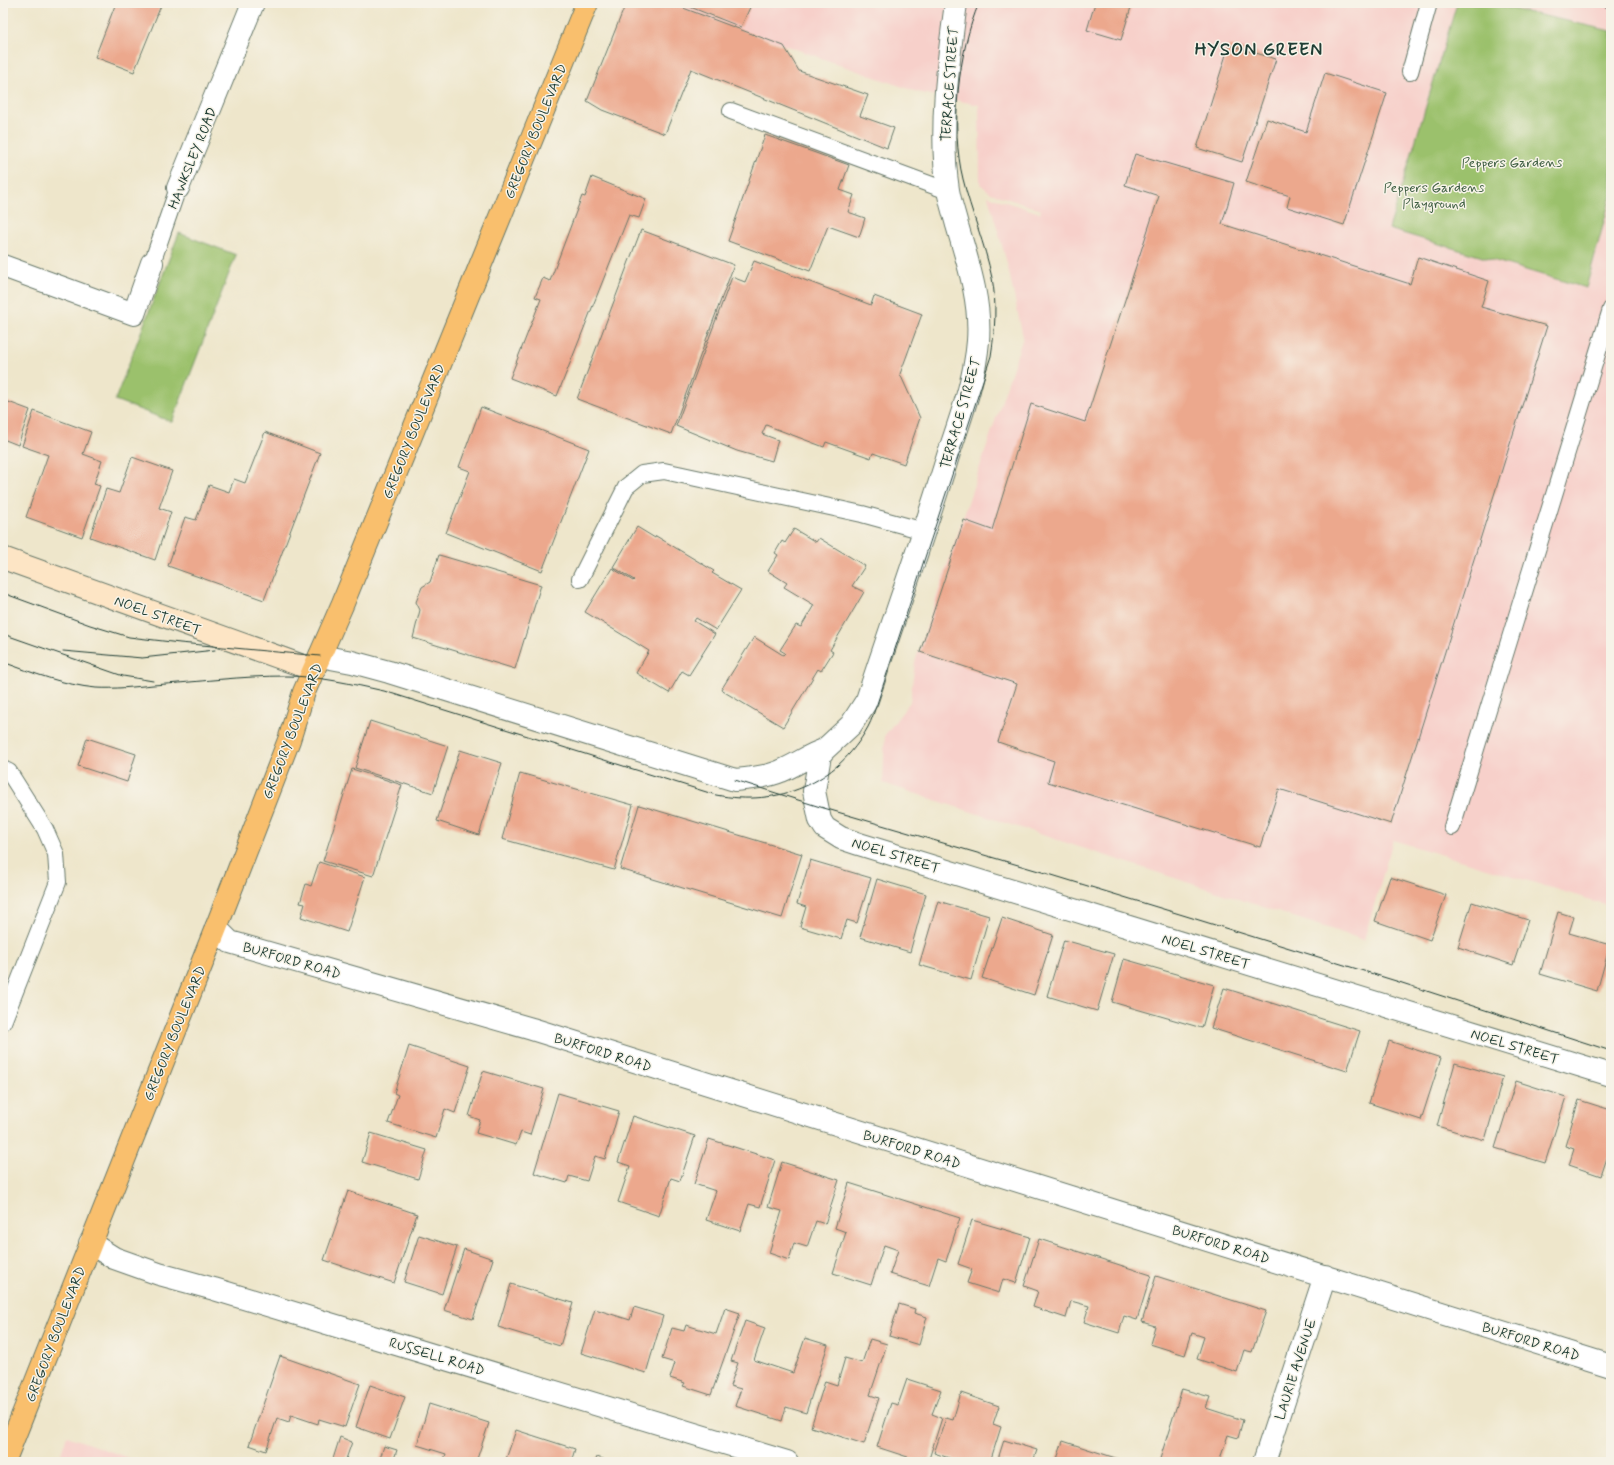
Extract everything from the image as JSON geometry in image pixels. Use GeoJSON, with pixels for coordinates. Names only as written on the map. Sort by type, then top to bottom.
{"type":"FeatureCollection","features":[{"type":"Feature","properties":{"kind":"main road","name":"GREGORY BOULEVARD"},"geometry":{"type":"LineString","coordinates":[[4,1462],[216,928],[289,740],[304,692],[343,603],[587,3]]}},
{"type":"Feature","properties":{"kind":"street","name":"HAWKSLEY ROAD"},"geometry":{"type":"LineString","coordinates":[[178,188],[253,3]]}},
{"type":"Feature","properties":{"kind":"street","name":"TERRACE STREET"},"geometry":{"type":"LineString","coordinates":[[817,806],[814,791],[820,755],[851,725],[868,700],[924,531],[973,373],[978,342],[979,322],[977,296],[948,191],[944,128],[956,3]]}},
{"type":"Feature","properties":{"kind":"street","name":"HAWKSLEY ROAD"},"geometry":{"type":"LineString","coordinates":[[3,266],[134,314],[152,263]]}},
{"type":"Feature","properties":{"kind":"street","name":"NOEL STREET"},"geometry":{"type":"LineString","coordinates":[[3,558],[317,663]]}},
{"type":"Feature","properties":{"kind":"street","name":"TERRACE STREET"},"geometry":{"type":"LineString","coordinates":[[317,663],[352,662],[389,672],[735,780],[779,772],[812,754],[824,750]]}},
{"type":"Feature","properties":{"kind":"street","name":"NOEL STREET"},"geometry":{"type":"LineString","coordinates":[[817,806],[820,820],[825,828],[841,838],[1611,1075]]}},
{"type":"Feature","properties":{"kind":"street","name":"BURFORD ROAD"},"geometry":{"type":"LineString","coordinates":[[216,928],[230,942],[532,1029],[1611,1366]]}},
{"type":"Feature","properties":{"kind":"street","name":"RUSSELL ROAD"},"geometry":{"type":"LineString","coordinates":[[90,1243],[114,1258],[159,1274],[214,1289],[787,1462]]}},
{"type":"Feature","properties":{"kind":"street","name":"LAURIE AVENUE"},"geometry":{"type":"LineString","coordinates":[[1264,1462],[1325,1276]]}},
{"type":"Feature","properties":{"kind":"lane"},"geometry":{"type":"LineString","coordinates":[[1410,72],[1429,3]]}},
{"type":"Feature","properties":{"kind":"lane"},"geometry":{"type":"LineString","coordinates":[[731,111],[948,191]]}},
{"type":"Feature","properties":{"kind":"lane","name":"HAWKSLEY ROAD"},"geometry":{"type":"LineString","coordinates":[[152,263],[178,188]]}},
{"type":"Feature","properties":{"kind":"lane"},"geometry":{"type":"LineString","coordinates":[[1452,827],[1611,309]]}},
{"type":"Feature","properties":{"kind":"lane"},"geometry":{"type":"LineString","coordinates":[[580,579],[626,487],[642,474],[664,471],[862,514],[924,531]]}},
{"type":"Feature","properties":{"kind":"lane"},"geometry":{"type":"LineString","coordinates":[[3,769],[9,772],[45,829],[56,854],[58,882],[3,1022]]}},
{"type":"Feature","properties":{"kind":"shaded area"},"geometry":{"type":"Polygon","coordinates":[[[665,3],[1457,3],[1416,141],[1586,288],[1611,196],[1611,906],[1393,840],[1364,940],[883,783],[885,735],[910,702],[915,662],[1023,337],[1007,263],[988,196],[1040,213],[1041,210],[991,193],[980,184],[979,105],[917,92],[665,3]]]}},
{"type":"Feature","properties":{"kind":"shaded area"},"geometry":{"type":"Polygon","coordinates":[[[1487,3],[1611,3],[1611,31],[1506,7],[1487,3]]]}},
{"type":"Feature","properties":{"kind":"shaded area"},"geometry":{"type":"Polygon","coordinates":[[[67,1436],[140,1462],[58,1462],[67,1436]]]}},
{"type":"Feature","properties":{"kind":"green space","name":"Peppers Gardens"},"geometry":{"type":"Polygon","coordinates":[[[1457,3],[1487,3],[1611,31],[1611,196],[1586,288],[1389,229],[1457,3]]]}},
{"type":"Feature","properties":{"kind":"green space"},"geometry":{"type":"Polygon","coordinates":[[[179,233],[236,255],[172,422],[115,400],[179,233]]]}},
{"type":"Feature","properties":{"kind":"building"},"geometry":{"type":"Polygon","coordinates":[[[116,3],[162,3],[134,72],[95,57],[116,3]]]}},
{"type":"Feature","properties":{"kind":"building"},"geometry":{"type":"Polygon","coordinates":[[[626,3],[670,3],[784,46],[799,71],[868,95],[860,116],[894,128],[887,148],[691,69],[665,134],[602,110],[587,101],[626,3]]]}},
{"type":"Feature","properties":{"kind":"building"},"geometry":{"type":"Polygon","coordinates":[[[680,3],[752,3],[741,27],[680,3]]]}},
{"type":"Feature","properties":{"kind":"building"},"geometry":{"type":"Polygon","coordinates":[[[1095,3],[1132,4],[1121,40],[1087,30],[1095,3]]]}},
{"type":"Feature","properties":{"kind":"building"},"geometry":{"type":"Polygon","coordinates":[[[1229,45],[1276,59],[1242,162],[1197,148],[1229,45]]]}},
{"type":"Feature","properties":{"kind":"building"},"geometry":{"type":"Polygon","coordinates":[[[1325,73],[1387,93],[1344,225],[1287,207],[1290,196],[1246,182],[1267,119],[1306,132],[1325,73]]]}},
{"type":"Feature","properties":{"kind":"building"},"geometry":{"type":"Polygon","coordinates":[[[765,135],[849,165],[840,190],[854,195],[848,212],[865,218],[859,237],[828,226],[810,271],[728,241],[765,135]]]}},
{"type":"Feature","properties":{"kind":"building"},"geometry":{"type":"Polygon","coordinates":[[[1135,154],[1234,183],[1222,224],[1410,284],[1418,257],[1489,281],[1481,307],[1547,326],[1391,824],[1279,789],[1260,847],[1048,782],[1054,761],[998,742],[1017,684],[920,652],[964,520],[992,530],[1031,404],[1085,422],[1159,196],[1125,185],[1135,154]]]}},
{"type":"Feature","properties":{"kind":"building"},"geometry":{"type":"Polygon","coordinates":[[[592,177],[646,199],[639,218],[629,215],[557,396],[510,378],[541,299],[535,297],[543,278],[550,281],[582,196],[585,197],[592,177]]]}},
{"type":"Feature","properties":{"kind":"building"},"geometry":{"type":"Polygon","coordinates":[[[641,230],[734,265],[671,434],[577,399],[641,230]]]}},
{"type":"Feature","properties":{"kind":"building"},"geometry":{"type":"Polygon","coordinates":[[[754,261],[871,305],[874,296],[922,314],[900,374],[920,418],[904,464],[873,453],[871,458],[826,442],[824,447],[766,425],[762,434],[778,440],[772,461],[737,451],[676,426],[732,277],[745,282],[754,261]]]}},
{"type":"Feature","properties":{"kind":"building"},"geometry":{"type":"Polygon","coordinates":[[[3,400],[30,410],[18,445],[3,439],[3,400]]]}},
{"type":"Feature","properties":{"kind":"building"},"geometry":{"type":"Polygon","coordinates":[[[481,407],[589,449],[542,571],[446,533],[470,471],[459,467],[481,407]]]}},
{"type":"Feature","properties":{"kind":"building"},"geometry":{"type":"Polygon","coordinates":[[[34,411],[91,432],[83,454],[102,461],[94,484],[100,486],[82,537],[26,517],[48,455],[22,446],[34,411]]]}},
{"type":"Feature","properties":{"kind":"building"},"geometry":{"type":"Polygon","coordinates":[[[265,432],[320,453],[264,600],[168,566],[185,517],[196,520],[209,485],[229,492],[234,479],[245,483],[265,432]]]}},
{"type":"Feature","properties":{"kind":"building"},"geometry":{"type":"Polygon","coordinates":[[[132,457],[172,471],[159,508],[171,512],[155,560],[90,537],[106,489],[119,493],[132,457]]]}},
{"type":"Feature","properties":{"kind":"building"},"geometry":{"type":"Polygon","coordinates":[[[637,527],[655,538],[656,536],[714,571],[712,573],[741,590],[716,630],[696,618],[694,621],[715,634],[689,675],[682,671],[669,693],[636,673],[649,651],[585,612],[612,568],[633,581],[634,580],[613,567],[637,527]]]}},
{"type":"Feature","properties":{"kind":"building"},"geometry":{"type":"Polygon","coordinates":[[[794,529],[816,542],[819,538],[865,566],[852,586],[864,592],[830,650],[833,652],[821,671],[818,669],[783,727],[721,690],[754,637],[783,655],[785,653],[780,650],[796,625],[801,627],[814,605],[784,587],[787,583],[768,571],[778,555],[775,553],[782,541],[785,543],[794,529]]]}},
{"type":"Feature","properties":{"kind":"building"},"geometry":{"type":"Polygon","coordinates":[[[439,555],[541,585],[515,669],[413,638],[420,610],[416,602],[422,587],[430,582],[439,555]]]}},
{"type":"Feature","properties":{"kind":"building"},"geometry":{"type":"Polygon","coordinates":[[[370,721],[448,746],[433,793],[355,768],[370,721]]]}},
{"type":"Feature","properties":{"kind":"building"},"geometry":{"type":"Polygon","coordinates":[[[87,738],[136,754],[127,782],[78,766],[87,738]]]}},
{"type":"Feature","properties":{"kind":"building"},"geometry":{"type":"Polygon","coordinates":[[[460,750],[502,763],[479,835],[437,821],[460,750]]]}},
{"type":"Feature","properties":{"kind":"building"},"geometry":{"type":"Polygon","coordinates":[[[352,769],[402,785],[373,876],[323,861],[352,769]]]}},
{"type":"Feature","properties":{"kind":"building"},"geometry":{"type":"Polygon","coordinates":[[[520,773],[633,805],[614,870],[502,839],[520,773]]]}},
{"type":"Feature","properties":{"kind":"building"},"geometry":{"type":"Polygon","coordinates":[[[639,805],[802,854],[782,918],[620,869],[639,805]]]}},
{"type":"Feature","properties":{"kind":"building"},"geometry":{"type":"Polygon","coordinates":[[[810,860],[871,878],[857,923],[847,920],[841,939],[800,927],[806,907],[797,904],[810,860]]]}},
{"type":"Feature","properties":{"kind":"building"},"geometry":{"type":"Polygon","coordinates":[[[319,862],[365,877],[347,932],[301,917],[305,904],[300,903],[306,884],[311,886],[319,862]]]}},
{"type":"Feature","properties":{"kind":"building"},"geometry":{"type":"Polygon","coordinates":[[[1390,877],[1446,895],[1430,940],[1375,921],[1390,877]]]}},
{"type":"Feature","properties":{"kind":"building"},"geometry":{"type":"Polygon","coordinates":[[[877,879],[926,894],[910,952],[860,937],[877,879]]]}},
{"type":"Feature","properties":{"kind":"building"},"geometry":{"type":"Polygon","coordinates":[[[938,901],[989,916],[971,980],[919,965],[938,901]]]}},
{"type":"Feature","properties":{"kind":"building"},"geometry":{"type":"Polygon","coordinates":[[[1472,902],[1528,920],[1513,965],[1458,947],[1472,902]]]}},
{"type":"Feature","properties":{"kind":"building"},"geometry":{"type":"Polygon","coordinates":[[[1558,912],[1574,917],[1569,933],[1610,945],[1597,991],[1540,974],[1558,912]]]}},
{"type":"Feature","properties":{"kind":"building"},"geometry":{"type":"Polygon","coordinates":[[[1002,918],[1053,935],[1034,995],[982,978],[1002,918]]]}},
{"type":"Feature","properties":{"kind":"building"},"geometry":{"type":"Polygon","coordinates":[[[1064,940],[1114,954],[1097,1011],[1047,996],[1064,940]]]}},
{"type":"Feature","properties":{"kind":"building"},"geometry":{"type":"Polygon","coordinates":[[[1124,959],[1214,985],[1202,1028],[1112,1002],[1124,959]]]}},
{"type":"Feature","properties":{"kind":"building"},"geometry":{"type":"Polygon","coordinates":[[[1224,988],[1360,1031],[1347,1071],[1211,1028],[1224,988]]]}},
{"type":"Feature","properties":{"kind":"building"},"geometry":{"type":"Polygon","coordinates":[[[1389,1041],[1441,1058],[1421,1120],[1369,1103],[1389,1041]]]}},
{"type":"Feature","properties":{"kind":"building"},"geometry":{"type":"Polygon","coordinates":[[[409,1046],[470,1066],[455,1113],[445,1109],[436,1138],[388,1123],[398,1095],[394,1093],[409,1046]]]}},
{"type":"Feature","properties":{"kind":"building"},"geometry":{"type":"Polygon","coordinates":[[[1455,1063],[1503,1077],[1485,1140],[1437,1126],[1455,1063]]]}},
{"type":"Feature","properties":{"kind":"building"},"geometry":{"type":"Polygon","coordinates":[[[483,1071],[544,1089],[530,1135],[521,1132],[516,1145],[476,1133],[480,1120],[469,1116],[483,1071]]]}},
{"type":"Feature","properties":{"kind":"building"},"geometry":{"type":"Polygon","coordinates":[[[1516,1081],[1566,1097],[1545,1163],[1495,1148],[1516,1081]]]}},
{"type":"Feature","properties":{"kind":"building"},"geometry":{"type":"Polygon","coordinates":[[[558,1093],[619,1111],[605,1159],[595,1156],[587,1181],[569,1176],[567,1183],[534,1173],[558,1093]]]}},
{"type":"Feature","properties":{"kind":"building"},"geometry":{"type":"Polygon","coordinates":[[[1579,1100],[1611,1110],[1611,1160],[1607,1158],[1601,1176],[1569,1165],[1574,1149],[1565,1146],[1579,1100]]]}},
{"type":"Feature","properties":{"kind":"building"},"geometry":{"type":"Polygon","coordinates":[[[633,1116],[695,1136],[680,1181],[671,1178],[659,1216],[618,1202],[630,1166],[618,1162],[633,1116]]]}},
{"type":"Feature","properties":{"kind":"building"},"geometry":{"type":"Polygon","coordinates":[[[371,1133],[427,1150],[418,1179],[362,1162],[371,1133]]]}},
{"type":"Feature","properties":{"kind":"building"},"geometry":{"type":"Polygon","coordinates":[[[709,1139],[775,1160],[760,1207],[749,1204],[740,1231],[706,1220],[716,1191],[694,1184],[709,1139]]]}},
{"type":"Feature","properties":{"kind":"building"},"geometry":{"type":"Polygon","coordinates":[[[782,1162],[839,1180],[825,1224],[816,1221],[807,1247],[794,1243],[789,1260],[769,1253],[782,1211],[768,1207],[782,1162]]]}},
{"type":"Feature","properties":{"kind":"building"},"geometry":{"type":"Polygon","coordinates":[[[849,1183],[960,1218],[946,1261],[938,1258],[929,1286],[890,1274],[898,1250],[884,1245],[871,1285],[833,1273],[846,1232],[835,1228],[849,1183]]]}},
{"type":"Feature","properties":{"kind":"building"},"geometry":{"type":"Polygon","coordinates":[[[348,1191],[417,1214],[394,1283],[324,1260],[348,1191]]]}},
{"type":"Feature","properties":{"kind":"building"},"geometry":{"type":"Polygon","coordinates":[[[972,1220],[1030,1237],[1016,1283],[1003,1279],[999,1293],[967,1283],[972,1269],[958,1264],[972,1220]]]}},
{"type":"Feature","properties":{"kind":"building"},"geometry":{"type":"Polygon","coordinates":[[[419,1235],[457,1247],[442,1294],[404,1282],[419,1235]]]}},
{"type":"Feature","properties":{"kind":"building"},"geometry":{"type":"Polygon","coordinates":[[[1039,1239],[1151,1275],[1137,1320],[1124,1316],[1119,1333],[1084,1322],[1089,1306],[1071,1301],[1066,1318],[1033,1307],[1038,1291],[1024,1286],[1039,1239]]]}},
{"type":"Feature","properties":{"kind":"building"},"geometry":{"type":"Polygon","coordinates":[[[464,1249],[493,1259],[473,1319],[444,1310],[464,1249]]]}},
{"type":"Feature","properties":{"kind":"building"},"geometry":{"type":"Polygon","coordinates":[[[1156,1276],[1266,1311],[1252,1352],[1244,1350],[1237,1372],[1197,1359],[1204,1337],[1192,1333],[1185,1355],[1150,1344],[1155,1326],[1142,1322],[1156,1276]]]}},
{"type":"Feature","properties":{"kind":"building"},"geometry":{"type":"Polygon","coordinates":[[[511,1284],[573,1303],[560,1346],[498,1327],[511,1284]]]}},
{"type":"Feature","properties":{"kind":"building"},"geometry":{"type":"Polygon","coordinates":[[[899,1304],[915,1309],[914,1313],[927,1317],[919,1345],[889,1336],[899,1304]]]}},
{"type":"Feature","properties":{"kind":"building"},"geometry":{"type":"Polygon","coordinates":[[[634,1307],[663,1316],[646,1373],[581,1353],[595,1309],[630,1320],[634,1307]]]}},
{"type":"Feature","properties":{"kind":"building"},"geometry":{"type":"Polygon","coordinates":[[[725,1308],[740,1313],[711,1395],[683,1386],[685,1383],[670,1378],[675,1363],[662,1359],[672,1328],[684,1331],[686,1325],[716,1334],[725,1308]]]}},
{"type":"Feature","properties":{"kind":"building"},"geometry":{"type":"Polygon","coordinates":[[[745,1321],[765,1328],[754,1360],[793,1373],[805,1338],[828,1345],[806,1413],[786,1407],[782,1421],[735,1406],[741,1389],[730,1386],[738,1363],[731,1361],[745,1321]]]}},
{"type":"Feature","properties":{"kind":"building"},"geometry":{"type":"Polygon","coordinates":[[[870,1339],[887,1344],[870,1395],[879,1398],[864,1444],[811,1427],[825,1381],[837,1385],[845,1358],[862,1363],[870,1339]]]}},
{"type":"Feature","properties":{"kind":"building"},"geometry":{"type":"Polygon","coordinates":[[[280,1356],[360,1384],[345,1427],[319,1419],[318,1424],[291,1415],[289,1422],[277,1418],[266,1451],[249,1445],[280,1356]]]}},
{"type":"Feature","properties":{"kind":"building"},"geometry":{"type":"Polygon","coordinates":[[[907,1379],[941,1390],[932,1414],[942,1418],[928,1462],[923,1462],[877,1447],[891,1403],[898,1405],[907,1379]]]}},
{"type":"Feature","properties":{"kind":"building"},"geometry":{"type":"Polygon","coordinates":[[[370,1385],[405,1397],[390,1439],[356,1427],[370,1385]]]}},
{"type":"Feature","properties":{"kind":"building"},"geometry":{"type":"Polygon","coordinates":[[[1182,1389],[1210,1397],[1206,1408],[1243,1420],[1238,1438],[1228,1435],[1219,1462],[1159,1462],[1182,1389]]]}},
{"type":"Feature","properties":{"kind":"building"},"geometry":{"type":"Polygon","coordinates":[[[961,1393],[999,1406],[993,1424],[1001,1427],[990,1462],[961,1462],[934,1453],[946,1418],[953,1420],[961,1393]]]}},
{"type":"Feature","properties":{"kind":"building"},"geometry":{"type":"Polygon","coordinates":[[[429,1404],[489,1423],[476,1462],[443,1462],[446,1454],[417,1445],[429,1404]]]}},
{"type":"Feature","properties":{"kind":"building"},"geometry":{"type":"Polygon","coordinates":[[[516,1430],[575,1449],[571,1462],[505,1462],[516,1430]]]}},
{"type":"Feature","properties":{"kind":"building"},"geometry":{"type":"Polygon","coordinates":[[[340,1437],[352,1442],[345,1462],[332,1462],[340,1437]]]}},
{"type":"Feature","properties":{"kind":"building"},"geometry":{"type":"Polygon","coordinates":[[[1004,1440],[1037,1450],[1033,1462],[997,1462],[1004,1440]]]}},
{"type":"Feature","properties":{"kind":"building"},"geometry":{"type":"Polygon","coordinates":[[[1063,1441],[1128,1462],[1056,1462],[1063,1441]]]}},
{"type":"Feature","properties":{"kind":"building"},"geometry":{"type":"Polygon","coordinates":[[[384,1446],[397,1450],[393,1462],[379,1462],[384,1446]]]}},
{"type":"Feature","properties":{"kind":"building"},"geometry":{"type":"Polygon","coordinates":[[[597,1457],[612,1462],[595,1462],[597,1457]]]}},
{"type":"Feature","properties":{"kind":"tram line"},"geometry":{"type":"LineString","coordinates":[[3,662],[60,681],[96,688],[124,688],[269,676],[298,676],[335,681],[384,691],[716,795],[739,798],[783,794],[804,787],[823,777],[840,763],[855,747],[871,721],[991,356],[995,317],[994,288],[986,253],[963,179],[957,136],[958,90],[961,67],[972,22],[979,3]]}},
{"type":"Feature","properties":{"kind":"tram line"},"geometry":{"type":"LineString","coordinates":[[1587,3],[1611,8]]}},
{"type":"Feature","properties":{"kind":"tram line"},"geometry":{"type":"LineString","coordinates":[[3,593],[90,625],[129,637],[320,656]]}},
{"type":"Feature","properties":{"kind":"tram line"},"geometry":{"type":"LineString","coordinates":[[3,634],[123,676],[153,681]]}},
{"type":"Feature","properties":{"kind":"tram line"},"geometry":{"type":"LineString","coordinates":[[63,651],[142,658],[215,650]]}},
{"type":"Feature","properties":{"kind":"tram line"},"geometry":{"type":"LineString","coordinates":[[735,780],[817,806],[1186,916],[1396,981],[1611,1051]]}},
{"type":"Feature","properties":{"kind":"district","name":"HYSON GREEN"},"geometry":{"type":"Point","coordinates":[1259,49]}},
{"type":"Feature","properties":{"kind":"park label","name":"Peppers Gardens Playground"},"geometry":{"type":"Point","coordinates":[1434,196]}}]}
